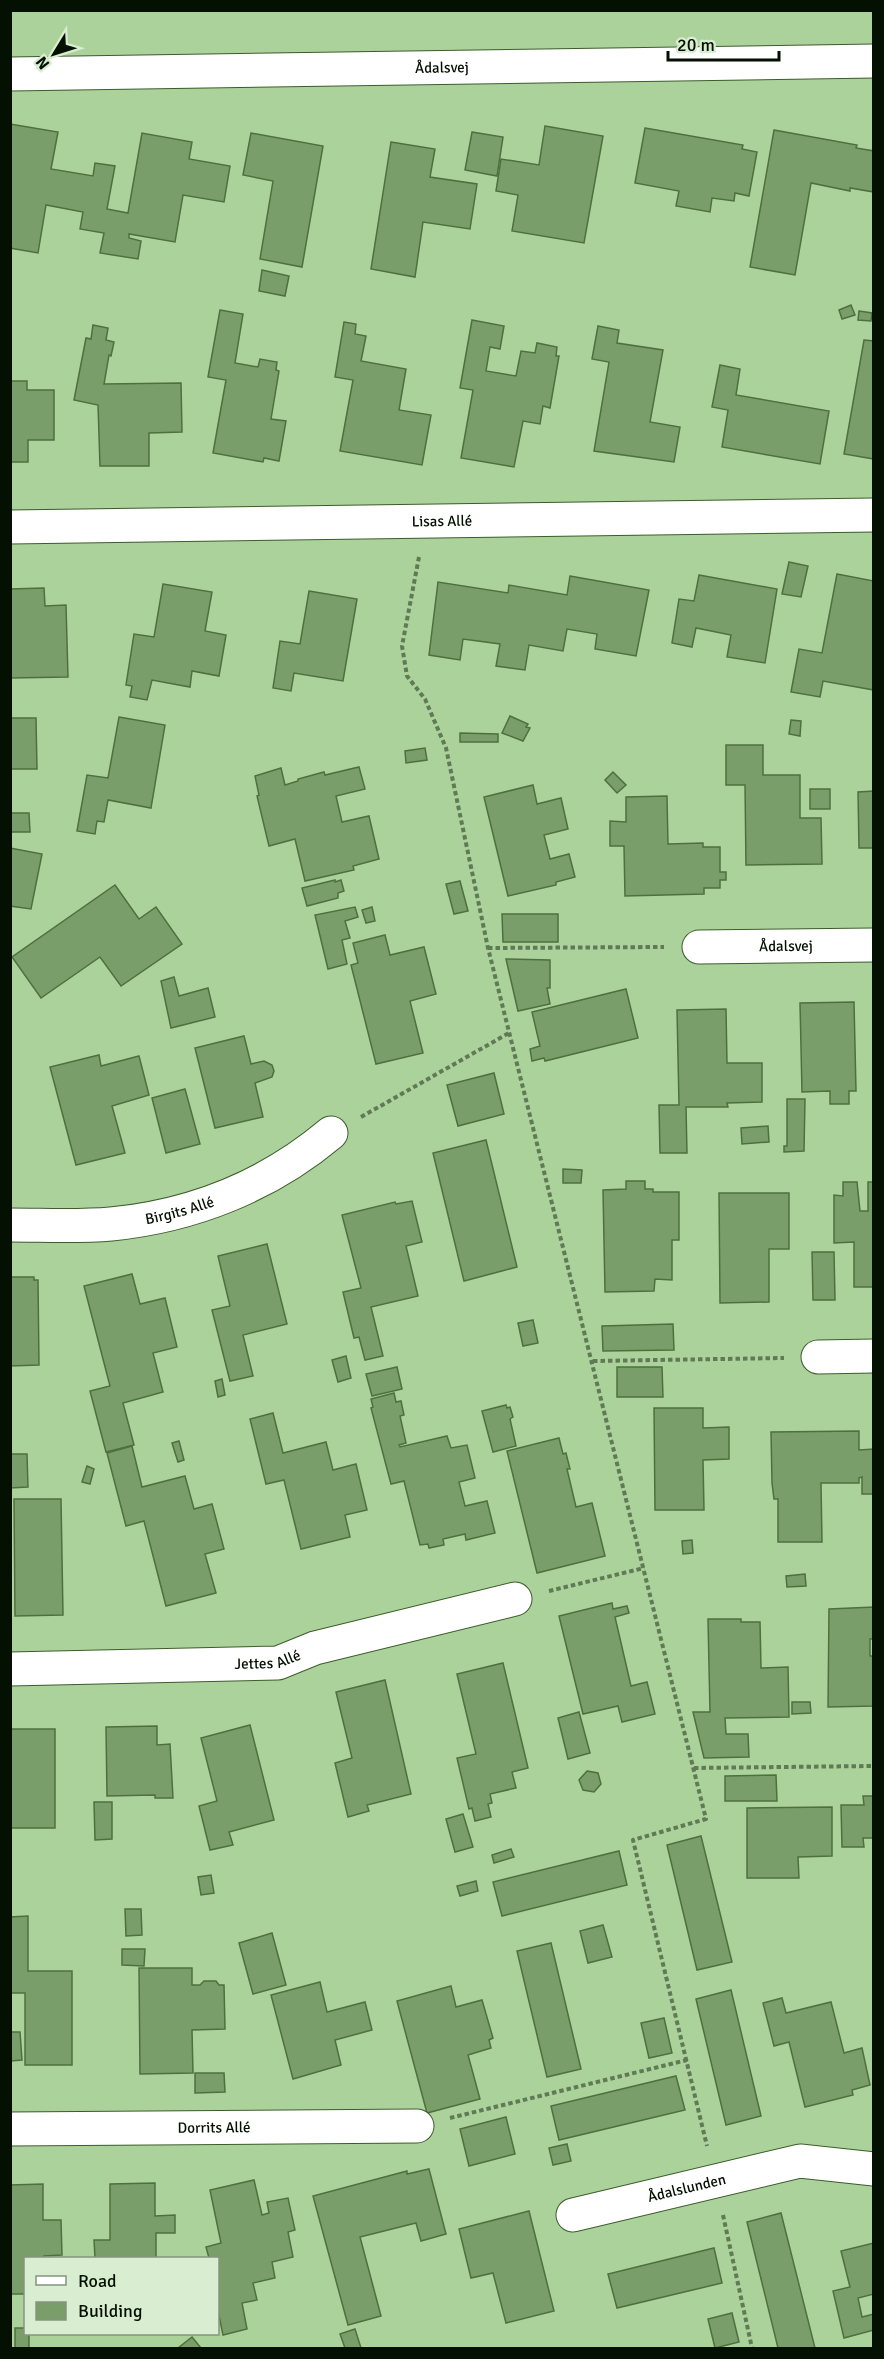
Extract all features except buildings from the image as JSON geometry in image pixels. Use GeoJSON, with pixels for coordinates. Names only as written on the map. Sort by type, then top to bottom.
{"type":"FeatureCollection","features":[{"type":"Feature","properties":{"kind":"street","name":"Ådalsvej"},"geometry":{"type":"LineString","coordinates":[[10,74],[873,61]]}},
{"type":"Feature","properties":{"kind":"street","name":"Lisas Allé"},"geometry":{"type":"LineString","coordinates":[[10,527],[873,515]]}},
{"type":"Feature","properties":{"kind":"street","name":"Ådalsvej"},"geometry":{"type":"LineString","coordinates":[[699,947],[873,945]]}},
{"type":"Feature","properties":{"kind":"street","name":"Birgits Allé"},"geometry":{"type":"LineString","coordinates":[[10,1225],[109,1224],[160,1218],[261,1182],[307,1153],[331,1133]]}},
{"type":"Feature","properties":{"kind":"street"},"geometry":{"type":"LineString","coordinates":[[818,1357],[873,1356]]}},
{"type":"Feature","properties":{"kind":"street","name":"Jettes Allé"},"geometry":{"type":"LineString","coordinates":[[10,1669],[278,1663],[315,1647],[515,1599]]}},
{"type":"Feature","properties":{"kind":"street","name":"Dorrits Allé"},"geometry":{"type":"LineString","coordinates":[[10,2129],[417,2126]]}},
{"type":"Feature","properties":{"kind":"street","name":"Ådalslunden"},"geometry":{"type":"LineString","coordinates":[[573,2215],[800,2161],[873,2169]]}},
{"type":"Feature","properties":{"kind":"path"},"geometry":{"type":"LineString","coordinates":[[425,521],[402,646],[407,676],[425,699],[446,748],[488,948],[706,1819],[633,1840],[716,2181],[752,2349]]}},
{"type":"Feature","properties":{"kind":"path"},"geometry":{"type":"LineString","coordinates":[[488,948],[699,947]]}},
{"type":"Feature","properties":{"kind":"path"},"geometry":{"type":"LineString","coordinates":[[331,1133],[509,1033]]}},
{"type":"Feature","properties":{"kind":"path"},"geometry":{"type":"LineString","coordinates":[[593,1362],[818,1357]]}},
{"type":"Feature","properties":{"kind":"path"},"geometry":{"type":"LineString","coordinates":[[515,1599],[644,1568]]}},
{"type":"Feature","properties":{"kind":"path"},"geometry":{"type":"LineString","coordinates":[[694,1768],[873,1766]]}},
{"type":"Feature","properties":{"kind":"path"},"geometry":{"type":"LineString","coordinates":[[417,2126],[687,2060]]}}]}
